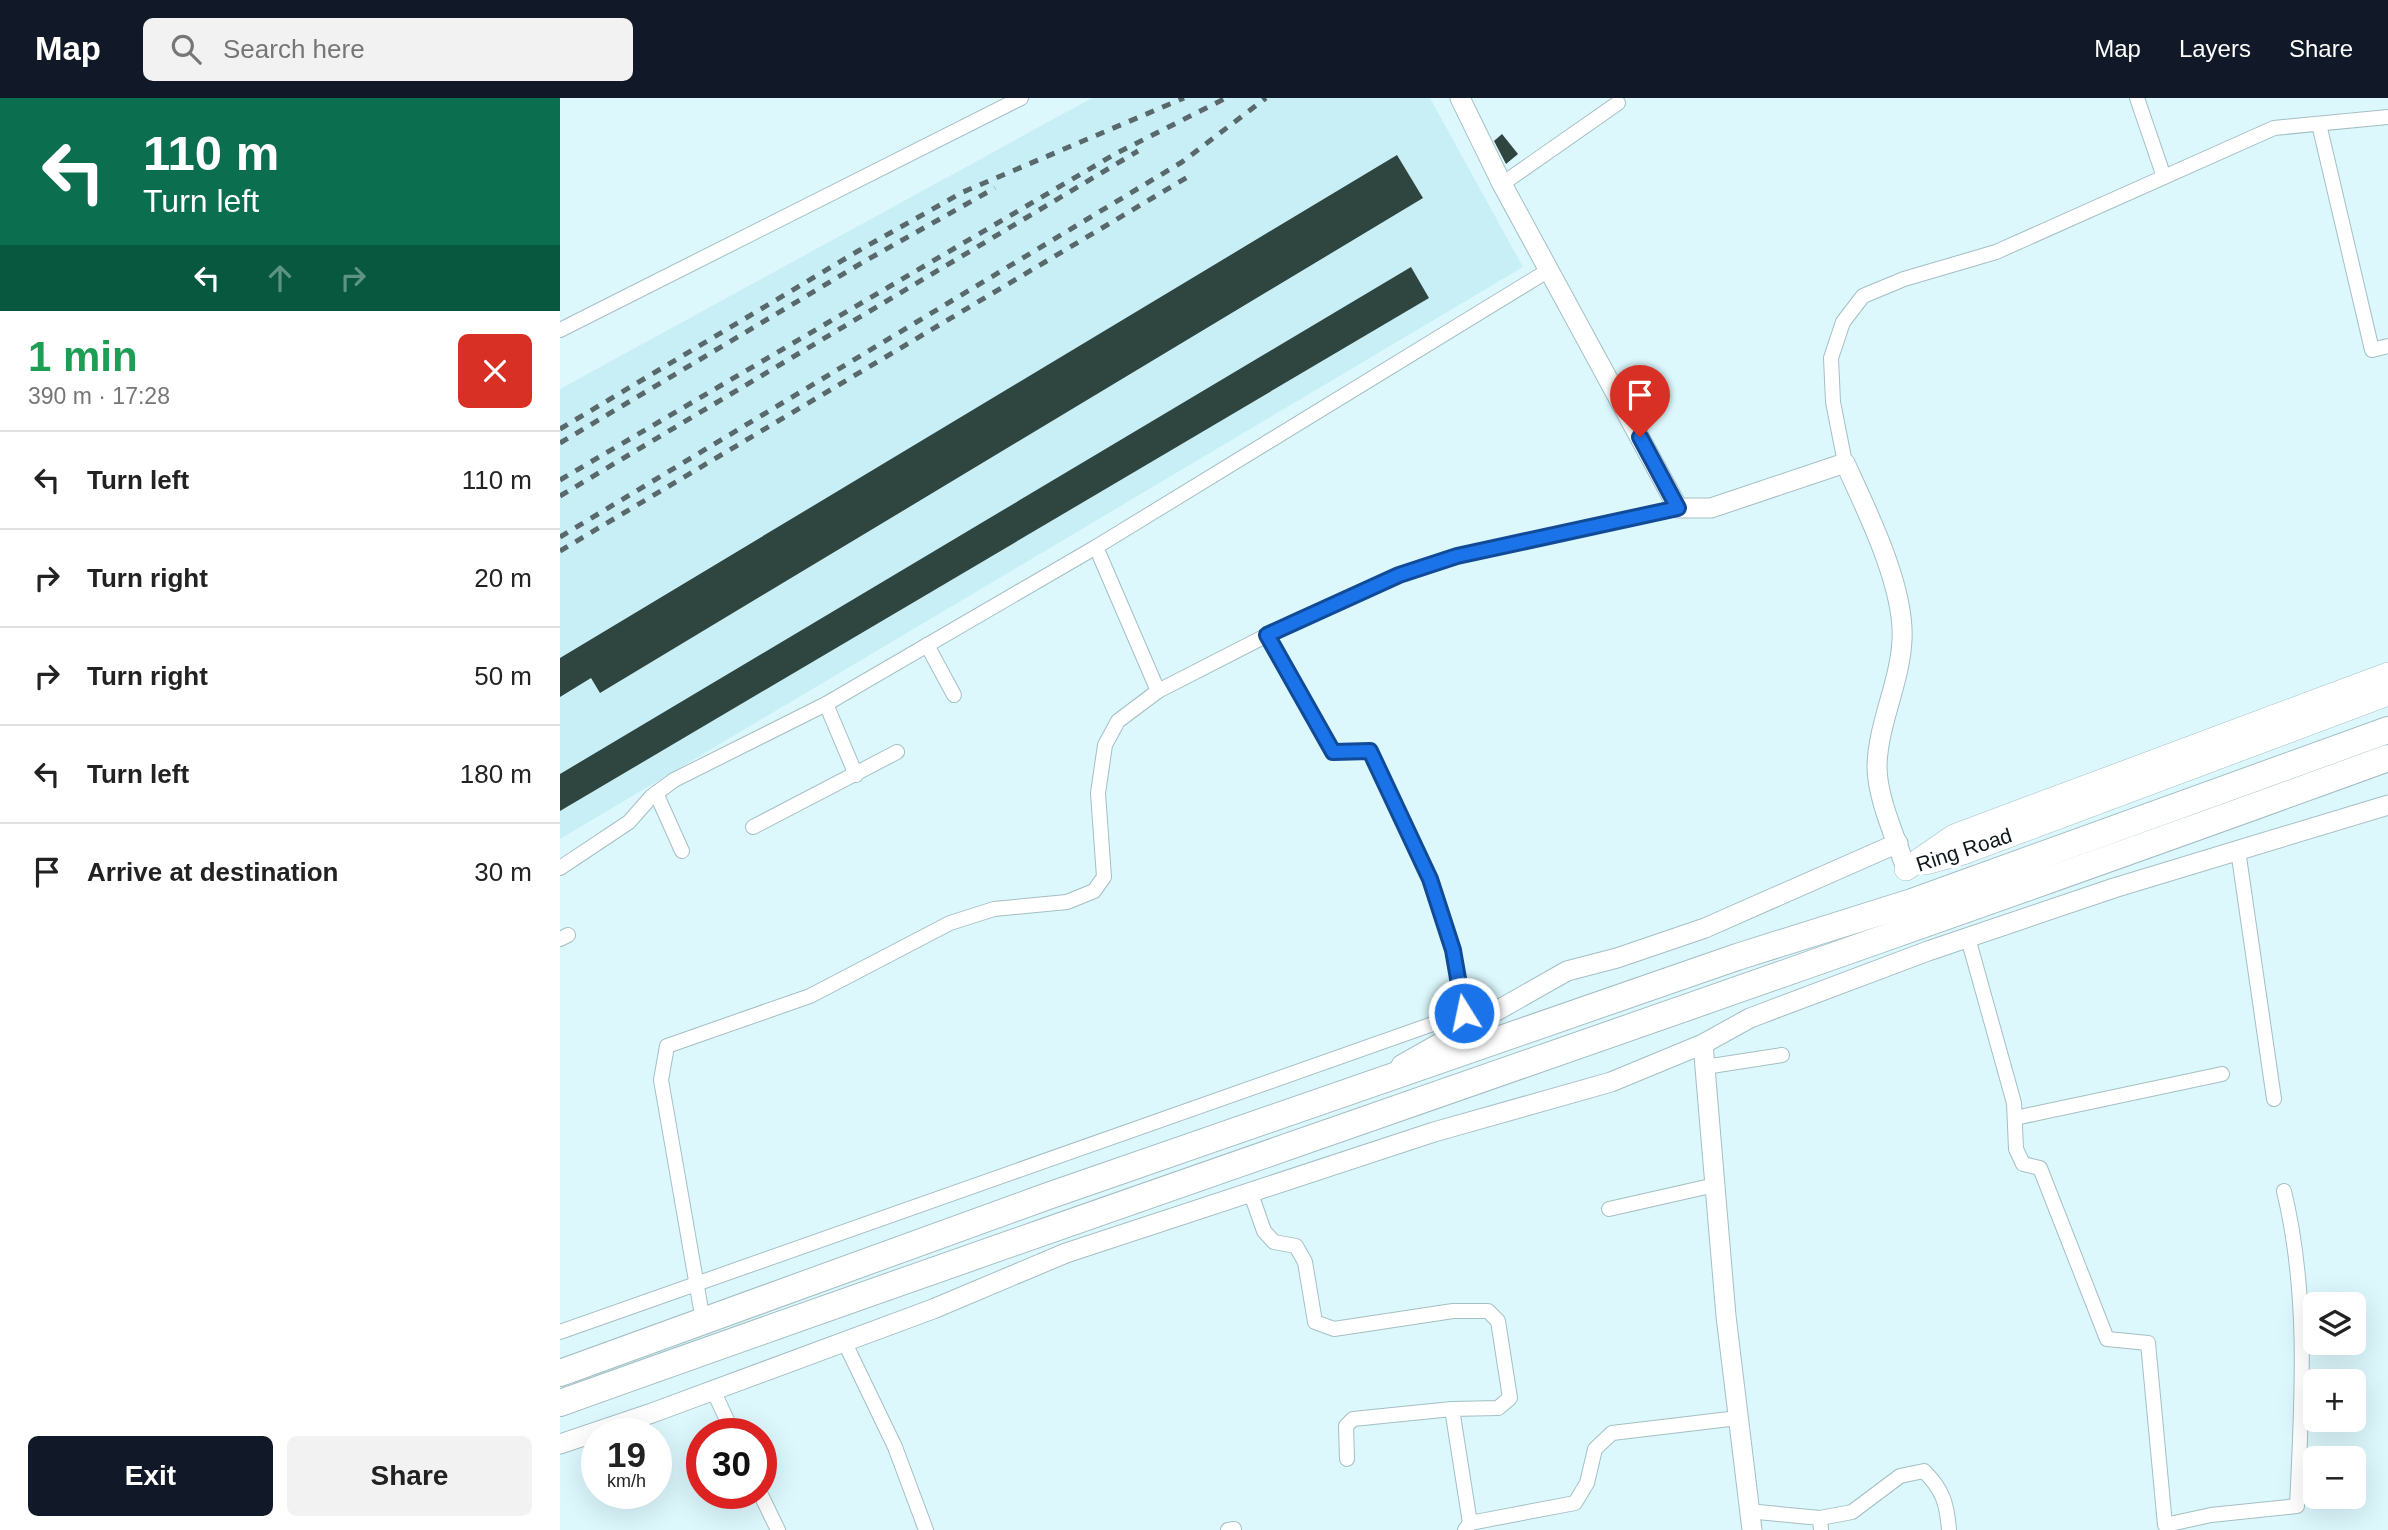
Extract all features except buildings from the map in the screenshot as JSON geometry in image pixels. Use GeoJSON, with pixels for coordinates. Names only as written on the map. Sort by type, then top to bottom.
{"type":"FeatureCollection","features":[{"type":"Feature","properties":{"kind":"highway"},"geometry":{"type":"LineString","coordinates":[[560,1373],[1048,1196],[1737,957],[1912,902],[2388,730]]}},
{"type":"Feature","properties":{"kind":"highway"},"geometry":{"type":"LineString","coordinates":[[560,1403],[1055,1226],[2039,885],[2388,758]]}},
{"type":"Feature","properties":{"kind":"main road","name":"Ring Road"},"geometry":{"type":"LineString","coordinates":[[1906,869],[1954,836],[2388,674]]}},
{"type":"Feature","properties":{"kind":"main road","name":"Ring Road"},"geometry":{"type":"LineString","coordinates":[[1906,869],[1963,853],[2388,694]]}},
{"type":"Feature","properties":{"kind":"main road"},"geometry":{"type":"LineString","coordinates":[[1906,869],[1912,902]]}},
{"type":"Feature","properties":{"kind":"street"},"geometry":{"type":"LineString","coordinates":[[560,330],[1021,98]]}},
{"type":"Feature","properties":{"kind":"street"},"geometry":{"type":"LineString","coordinates":[[1460,98],[1502,184],[1678,508]]}},
{"type":"Feature","properties":{"kind":"street"},"geometry":{"type":"LineString","coordinates":[[2137,98],[2164,177]]}},
{"type":"Feature","properties":{"kind":"street"},"geometry":{"type":"LineString","coordinates":[[1502,184],[1618,103]]}},
{"type":"Feature","properties":{"kind":"street"},"geometry":{"type":"LineString","coordinates":[[1906,869],[1877,769],[1880,741],[1902,640],[1899,604],[1873,524],[1845,463],[1833,402],[1831,358],[1843,322],[1863,296],[1904,279],[1996,251],[2274,128],[2388,117]]}},
{"type":"Feature","properties":{"kind":"street"},"geometry":{"type":"LineString","coordinates":[[2319,124],[2372,350],[2388,346]]}},
{"type":"Feature","properties":{"kind":"street"},"geometry":{"type":"LineString","coordinates":[[560,868],[629,822],[656,793],[674,780],[826,704],[1096,547],[1549,270]]}},
{"type":"Feature","properties":{"kind":"street"},"geometry":{"type":"LineString","coordinates":[[703,1321],[661,1080],[667,1046],[810,996],[950,923],[994,909],[1067,902],[1094,891],[1104,877],[1098,793],[1105,745],[1118,721],[1158,691],[1267,635],[1399,575],[1457,556],[1678,508],[1712,508],[1845,463]]}},
{"type":"Feature","properties":{"kind":"street"},"geometry":{"type":"LineString","coordinates":[[1096,547],[1158,691]]}},
{"type":"Feature","properties":{"kind":"street"},"geometry":{"type":"LineString","coordinates":[[1267,635],[1333,752],[1370,751],[1430,879],[1453,950],[1464,1013]]}},
{"type":"Feature","properties":{"kind":"street"},"geometry":{"type":"LineString","coordinates":[[927,645],[954,695]]}},
{"type":"Feature","properties":{"kind":"street"},"geometry":{"type":"LineString","coordinates":[[826,704],[856,775]]}},
{"type":"Feature","properties":{"kind":"street"},"geometry":{"type":"LineString","coordinates":[[753,827],[897,752]]}},
{"type":"Feature","properties":{"kind":"street"},"geometry":{"type":"LineString","coordinates":[[656,793],[682,851]]}},
{"type":"Feature","properties":{"kind":"street"},"geometry":{"type":"LineString","coordinates":[[560,1444],[933,1309],[1066,1253],[1434,1132],[1611,1082],[1703,1044],[1750,1018],[1825,988],[1968,938],[2238,850],[2388,805]]}},
{"type":"Feature","properties":{"kind":"street"},"geometry":{"type":"LineString","coordinates":[[1370,1084],[1491,1012],[1567,971],[1617,958],[1705,928],[1898,843]]}},
{"type":"Feature","properties":{"kind":"street"},"geometry":{"type":"LineString","coordinates":[[2238,850],[2274,1099]]}},
{"type":"Feature","properties":{"kind":"street"},"geometry":{"type":"LineString","coordinates":[[1968,938],[2014,1103],[2016,1149],[2023,1164],[2040,1168],[2107,1339],[2148,1343],[2165,1525],[2212,1523],[2297,1506],[2304,1363],[2295,1238],[2284,1191]]}},
{"type":"Feature","properties":{"kind":"street"},"geometry":{"type":"LineString","coordinates":[[560,1332],[1464,1013],[1491,1012]]}},
{"type":"Feature","properties":{"kind":"street"},"geometry":{"type":"LineString","coordinates":[[1703,1044],[1750,1521],[1821,1524],[1852,1512],[1900,1476],[1924,1471],[1943,1493],[1948,1510],[1949,1530]]}},
{"type":"Feature","properties":{"kind":"street"},"geometry":{"type":"LineString","coordinates":[[1704,1067],[1782,1055]]}},
{"type":"Feature","properties":{"kind":"street"},"geometry":{"type":"LineString","coordinates":[[2015,1118],[2222,1074]]}},
{"type":"Feature","properties":{"kind":"street"},"geometry":{"type":"LineString","coordinates":[[1609,1209],[1715,1185]]}},
{"type":"Feature","properties":{"kind":"street"},"geometry":{"type":"LineString","coordinates":[[1250,1191],[1264,1231],[1274,1242],[1297,1246],[1305,1262],[1315,1321],[1334,1329],[1453,1311],[1488,1311],[1498,1321],[1510,1398],[1498,1408],[1451,1409],[1353,1419],[1346,1426],[1348,1459]]}},
{"type":"Feature","properties":{"kind":"street"},"geometry":{"type":"LineString","coordinates":[[844,1341],[895,1447],[926,1530]]}},
{"type":"Feature","properties":{"kind":"street"},"geometry":{"type":"LineString","coordinates":[[712,1390],[726,1418]]}},
{"type":"Feature","properties":{"kind":"street"},"geometry":{"type":"LineString","coordinates":[[1451,1409],[1467,1526],[1575,1503],[1587,1483],[1595,1449],[1612,1433],[1738,1418]]}},
{"type":"Feature","properties":{"kind":"street"},"geometry":{"type":"LineString","coordinates":[[768,1509],[778,1530]]}},
{"type":"Feature","properties":{"kind":"shaded area"},"geometry":{"type":"Polygon","coordinates":[[[1092,98],[1430,98],[1523,267],[560,839],[560,389],[1092,98]]]}},
{"type":"Feature","properties":{"kind":"railway"},"geometry":{"type":"LineString","coordinates":[[560,429],[858,251],[963,192],[1184,98]]}},
{"type":"Feature","properties":{"kind":"railway"},"geometry":{"type":"LineString","coordinates":[[560,480],[1115,154],[1226,98]]}},
{"type":"Feature","properties":{"kind":"railway"},"geometry":{"type":"LineString","coordinates":[[560,537],[1182,162],[1266,98]]}},
{"type":"Feature","properties":{"kind":"railway"},"geometry":{"type":"LineString","coordinates":[[560,496],[1138,151]]}},
{"type":"Feature","properties":{"kind":"railway"},"geometry":{"type":"LineString","coordinates":[[560,551],[1191,175]]}},
{"type":"Feature","properties":{"kind":"railway"},"geometry":{"type":"LineString","coordinates":[[560,443],[865,261],[995,188]]}},
{"type":"Feature","properties":{"kind":"route"},"geometry":{"type":"LineString","coordinates":[[1464,1013],[1453,950],[1430,879],[1370,751],[1333,752],[1267,635],[1399,575],[1457,556],[1678,508],[1640,437]]}}]}
